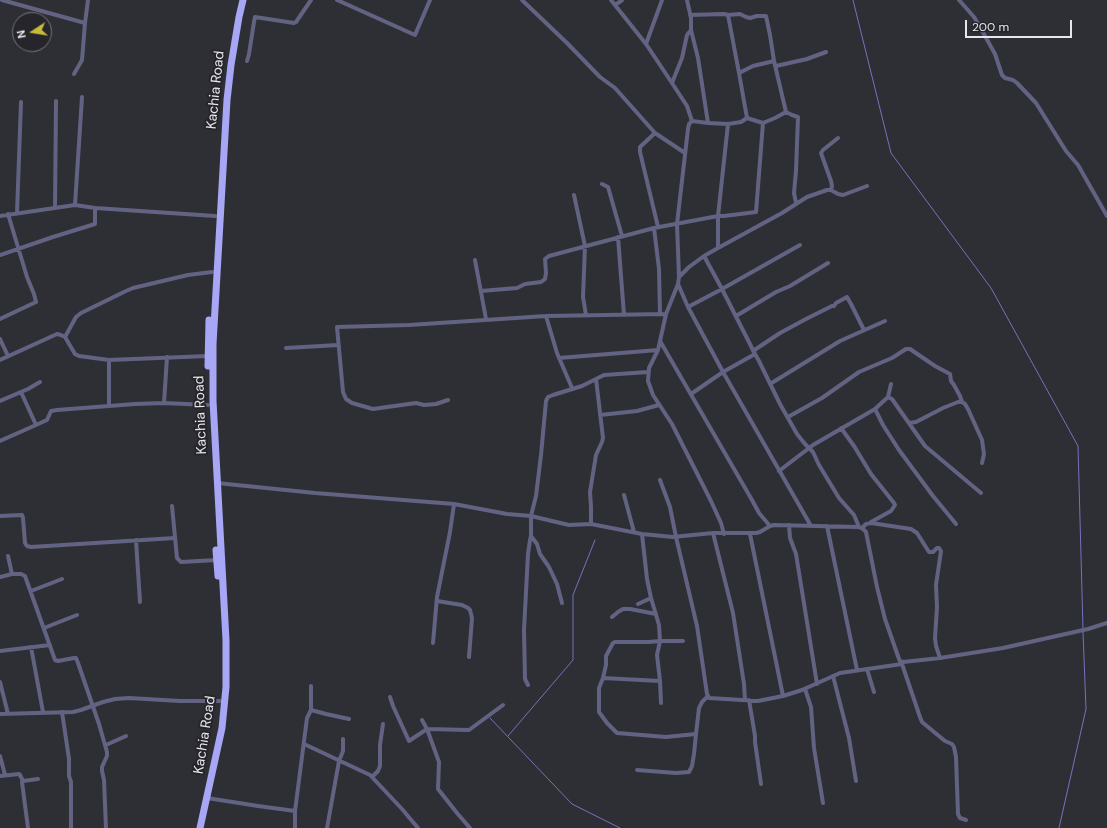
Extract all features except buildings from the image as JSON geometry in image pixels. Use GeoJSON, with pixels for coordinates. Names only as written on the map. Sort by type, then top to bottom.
{"type":"FeatureCollection","features":[{"type":"Feature","properties":{"kind":"highway","name":"Kachia Road"},"geometry":{"type":"LineString","coordinates":[[196,828],[207,798],[222,728],[227,668],[212,360],[224,84],[238,0]]}},
{"type":"Feature","properties":{"kind":"highway","name":"Kachia Road"},"geometry":{"type":"LineString","coordinates":[[200,828],[220,701],[222,654],[208,405],[208,356],[212,272],[215,216],[219,190],[230,66],[243,0]]}},
{"type":"Feature","properties":{"kind":"street"},"geometry":{"type":"LineString","coordinates":[[2,0],[85,23]]}},
{"type":"Feature","properties":{"kind":"street"},"geometry":{"type":"LineString","coordinates":[[74,74],[82,60],[88,0]]}},
{"type":"Feature","properties":{"kind":"street"},"geometry":{"type":"LineString","coordinates":[[246,61],[249,54],[255,17],[294,23],[311,0]]}},
{"type":"Feature","properties":{"kind":"street"},"geometry":{"type":"LineString","coordinates":[[337,0],[415,35],[430,0]]}},
{"type":"Feature","properties":{"kind":"street"},"geometry":{"type":"LineString","coordinates":[[522,0],[600,77],[615,88],[655,133],[685,153]]}},
{"type":"Feature","properties":{"kind":"street"},"geometry":{"type":"LineString","coordinates":[[611,0],[646,44],[688,106],[692,121],[688,129],[676,224],[679,277],[678,284],[666,314],[658,350],[649,368],[648,381],[653,395],[672,424],[722,523],[724,534]]}},
{"type":"Feature","properties":{"kind":"street"},"geometry":{"type":"LineString","coordinates":[[615,5],[622,0]]}},
{"type":"Feature","properties":{"kind":"street"},"geometry":{"type":"LineString","coordinates":[[646,44],[662,0]]}},
{"type":"Feature","properties":{"kind":"street"},"geometry":{"type":"LineString","coordinates":[[687,0],[708,123]]}},
{"type":"Feature","properties":{"kind":"street"},"geometry":{"type":"LineString","coordinates":[[959,0],[974,17],[980,27],[995,54],[1004,78],[1013,80],[1017,83],[1036,103],[1063,146],[1078,165],[1107,216]]}},
{"type":"Feature","properties":{"kind":"street"},"geometry":{"type":"LineString","coordinates":[[690,15],[740,14],[750,18],[766,16],[786,112]]}},
{"type":"Feature","properties":{"kind":"street"},"geometry":{"type":"LineString","coordinates":[[728,15],[747,118]]}},
{"type":"Feature","properties":{"kind":"street"},"geometry":{"type":"LineString","coordinates":[[672,83],[682,58],[687,36],[691,30]]}},
{"type":"Feature","properties":{"kind":"street"},"geometry":{"type":"LineString","coordinates":[[739,72],[753,66],[807,59],[826,52]]}},
{"type":"Feature","properties":{"kind":"street"},"geometry":{"type":"LineString","coordinates":[[75,205],[82,97]]}},
{"type":"Feature","properties":{"kind":"street"},"geometry":{"type":"LineString","coordinates":[[55,208],[56,101]]}},
{"type":"Feature","properties":{"kind":"street"},"geometry":{"type":"LineString","coordinates":[[17,213],[21,102]]}},
{"type":"Feature","properties":{"kind":"street"},"geometry":{"type":"LineString","coordinates":[[692,121],[728,124],[740,122],[747,118],[763,123],[786,112]]}},
{"type":"Feature","properties":{"kind":"street"},"geometry":{"type":"LineString","coordinates":[[786,112],[798,117],[794,193],[796,203]]}},
{"type":"Feature","properties":{"kind":"street"},"geometry":{"type":"LineString","coordinates":[[481,291],[517,288],[525,284],[541,282],[545,279],[545,259],[549,256],[656,228],[718,216],[756,212],[763,123]]}},
{"type":"Feature","properties":{"kind":"street"},"geometry":{"type":"LineString","coordinates":[[718,248],[718,216],[728,124]]}},
{"type":"Feature","properties":{"kind":"street"},"geometry":{"type":"LineString","coordinates":[[655,133],[640,147],[640,152],[656,228],[660,314]]}},
{"type":"Feature","properties":{"kind":"street"},"geometry":{"type":"LineString","coordinates":[[831,190],[831,181],[822,153],[823,150],[838,138]]}},
{"type":"Feature","properties":{"kind":"street"},"geometry":{"type":"LineString","coordinates":[[602,184],[608,187],[620,237],[624,315]]}},
{"type":"Feature","properties":{"kind":"street"},"geometry":{"type":"LineString","coordinates":[[679,277],[689,267],[704,256],[782,213],[807,197],[827,190],[843,195],[866,186]]}},
{"type":"Feature","properties":{"kind":"street"},"geometry":{"type":"LineString","coordinates":[[574,194],[585,246],[584,297],[586,315]]}},
{"type":"Feature","properties":{"kind":"street"},"geometry":{"type":"LineString","coordinates":[[0,216],[75,205],[95,208],[215,216]]}},
{"type":"Feature","properties":{"kind":"street"},"geometry":{"type":"LineString","coordinates":[[0,255],[95,224],[95,208]]}},
{"type":"Feature","properties":{"kind":"street"},"geometry":{"type":"LineString","coordinates":[[0,318],[36,302],[8,214]]}},
{"type":"Feature","properties":{"kind":"street"},"geometry":{"type":"LineString","coordinates":[[688,307],[800,245]]}},
{"type":"Feature","properties":{"kind":"street"},"geometry":{"type":"LineString","coordinates":[[704,256],[797,434],[813,452],[839,498],[854,515],[860,528]]}},
{"type":"Feature","properties":{"kind":"street"},"geometry":{"type":"LineString","coordinates":[[476,260],[486,319]]}},
{"type":"Feature","properties":{"kind":"street"},"geometry":{"type":"LineString","coordinates":[[736,316],[828,263]]}},
{"type":"Feature","properties":{"kind":"street"},"geometry":{"type":"LineString","coordinates":[[65,337],[76,317],[81,313],[133,288],[188,275],[212,272]]}},
{"type":"Feature","properties":{"kind":"street"},"geometry":{"type":"LineString","coordinates":[[678,284],[688,307],[722,372],[811,526]]}},
{"type":"Feature","properties":{"kind":"street"},"geometry":{"type":"LineString","coordinates":[[691,394],[722,372],[754,353],[780,334],[806,319],[834,306],[836,303],[847,297],[864,330]]}},
{"type":"Feature","properties":{"kind":"street"},"geometry":{"type":"LineString","coordinates":[[448,400],[436,404],[424,405],[416,403],[373,408],[352,403],[346,399],[343,392],[337,327],[409,325],[546,316],[666,314]]}},
{"type":"Feature","properties":{"kind":"street"},"geometry":{"type":"LineString","coordinates":[[546,316],[559,358],[572,388]]}},
{"type":"Feature","properties":{"kind":"street"},"geometry":{"type":"LineString","coordinates":[[770,384],[840,341],[885,321]]}},
{"type":"Feature","properties":{"kind":"street"},"geometry":{"type":"LineString","coordinates":[[0,360],[57,334],[65,337],[77,356],[109,360],[208,356]]}},
{"type":"Feature","properties":{"kind":"street"},"geometry":{"type":"LineString","coordinates":[[0,339],[8,356]]}},
{"type":"Feature","properties":{"kind":"street"},"geometry":{"type":"LineString","coordinates":[[660,341],[752,500],[770,526]]}},
{"type":"Feature","properties":{"kind":"street"},"geometry":{"type":"LineString","coordinates":[[286,348],[338,344]]}},
{"type":"Feature","properties":{"kind":"street"},"geometry":{"type":"LineString","coordinates":[[788,417],[822,398],[859,372],[910,349],[950,374],[951,381],[962,402],[968,409],[982,440],[984,454],[982,463]]}},
{"type":"Feature","properties":{"kind":"street"},"geometry":{"type":"LineString","coordinates":[[559,358],[658,350]]}},
{"type":"Feature","properties":{"kind":"street"},"geometry":{"type":"LineString","coordinates":[[164,403],[168,357]]}},
{"type":"Feature","properties":{"kind":"street"},"geometry":{"type":"LineString","coordinates":[[109,360],[109,406]]}},
{"type":"Feature","properties":{"kind":"street"},"geometry":{"type":"LineString","coordinates":[[528,685],[524,679],[524,630],[528,554],[546,401],[548,397],[582,386],[604,376],[648,372]]}},
{"type":"Feature","properties":{"kind":"street"},"geometry":{"type":"LineString","coordinates":[[591,524],[590,492],[596,455],[603,438],[596,379]]}},
{"type":"Feature","properties":{"kind":"street"},"geometry":{"type":"LineString","coordinates":[[0,401],[40,382]]}},
{"type":"Feature","properties":{"kind":"street"},"geometry":{"type":"LineString","coordinates":[[779,471],[809,448],[875,409],[888,397],[891,384]]}},
{"type":"Feature","properties":{"kind":"street"},"geometry":{"type":"LineString","coordinates":[[21,392],[36,425]]}},
{"type":"Feature","properties":{"kind":"street"},"geometry":{"type":"LineString","coordinates":[[888,397],[892,398],[925,446],[981,493]]}},
{"type":"Feature","properties":{"kind":"street"},"geometry":{"type":"LineString","coordinates":[[909,423],[916,422],[943,408],[958,402],[962,402]]}},
{"type":"Feature","properties":{"kind":"street"},"geometry":{"type":"LineString","coordinates":[[0,441],[47,420],[51,411],[53,410],[164,403],[208,405]]}},
{"type":"Feature","properties":{"kind":"street"},"geometry":{"type":"LineString","coordinates":[[600,415],[637,411],[660,405]]}},
{"type":"Feature","properties":{"kind":"street"},"geometry":{"type":"LineString","coordinates":[[875,409],[899,450],[956,524]]}},
{"type":"Feature","properties":{"kind":"street"},"geometry":{"type":"LineString","coordinates":[[841,428],[871,474],[895,505],[891,511],[860,528]]}},
{"type":"Feature","properties":{"kind":"street"},"geometry":{"type":"LineString","coordinates":[[660,480],[670,508],[698,626],[708,696]]}},
{"type":"Feature","properties":{"kind":"street"},"geometry":{"type":"LineString","coordinates":[[217,482],[315,493],[454,504],[507,514],[532,516],[569,525],[591,524],[642,534],[676,537],[713,533],[750,534],[760,532],[774,525],[860,528],[866,532],[885,619],[922,722],[954,747],[956,757],[958,814],[960,818],[966,820]]}},
{"type":"Feature","properties":{"kind":"street"},"geometry":{"type":"LineString","coordinates":[[624,495],[634,532]]}},
{"type":"Feature","properties":{"kind":"street"},"geometry":{"type":"LineString","coordinates":[[433,643],[437,600],[454,504]]}},
{"type":"Feature","properties":{"kind":"street"},"geometry":{"type":"LineString","coordinates":[[172,506],[176,558],[181,562],[217,560]]}},
{"type":"Feature","properties":{"kind":"street"},"geometry":{"type":"LineString","coordinates":[[0,516],[22,515],[25,543],[27,546],[31,547],[175,538]]}},
{"type":"Feature","properties":{"kind":"street"},"geometry":{"type":"LineString","coordinates":[[871,523],[911,529],[917,533],[929,552],[933,552],[937,548],[941,551],[936,585],[937,607],[935,626],[936,646],[940,658]]}},
{"type":"Feature","properties":{"kind":"street"},"geometry":{"type":"LineString","coordinates":[[789,525],[790,538],[796,554],[817,684]]}},
{"type":"Feature","properties":{"kind":"street"},"geometry":{"type":"LineString","coordinates":[[827,526],[857,670]]}},
{"type":"Feature","properties":{"kind":"street"},"geometry":{"type":"LineString","coordinates":[[713,533],[733,613],[744,684],[756,736],[755,742],[761,784]]}},
{"type":"Feature","properties":{"kind":"street"},"geometry":{"type":"LineString","coordinates":[[642,534],[647,579],[659,625],[660,641],[657,656],[661,703]]}},
{"type":"Feature","properties":{"kind":"street"},"geometry":{"type":"LineString","coordinates":[[750,534],[783,696]]}},
{"type":"Feature","properties":{"kind":"street"},"geometry":{"type":"LineString","coordinates":[[531,536],[537,544],[540,554],[549,567],[557,584],[562,603]]}},
{"type":"Feature","properties":{"kind":"street"},"geometry":{"type":"LineString","coordinates":[[136,540],[140,602]]}},
{"type":"Feature","properties":{"kind":"street"},"geometry":{"type":"LineString","coordinates":[[8,556],[12,574]]}},
{"type":"Feature","properties":{"kind":"street"},"geometry":{"type":"LineString","coordinates":[[0,577],[12,574],[25,576],[55,660],[58,662],[76,658],[106,745],[107,756],[102,767],[106,828]]}},
{"type":"Feature","properties":{"kind":"street"},"geometry":{"type":"LineString","coordinates":[[31,591],[62,579]]}},
{"type":"Feature","properties":{"kind":"street"},"geometry":{"type":"LineString","coordinates":[[638,604],[651,598]]}},
{"type":"Feature","properties":{"kind":"street"},"geometry":{"type":"LineString","coordinates":[[437,600],[462,605],[470,610],[472,618],[469,657]]}},
{"type":"Feature","properties":{"kind":"street"},"geometry":{"type":"LineString","coordinates":[[612,617],[623,609],[656,614]]}},
{"type":"Feature","properties":{"kind":"street"},"geometry":{"type":"LineString","coordinates":[[44,628],[77,616]]}},
{"type":"Feature","properties":{"kind":"street"},"geometry":{"type":"LineString","coordinates":[[708,696],[711,698],[758,701],[783,696],[805,689],[833,676],[857,670],[1003,648],[1088,629],[1107,623]]}},
{"type":"Feature","properties":{"kind":"street"},"geometry":{"type":"LineString","coordinates":[[683,641],[613,643],[606,656],[606,665],[599,688],[599,712],[617,733],[666,737],[696,734]]}},
{"type":"Feature","properties":{"kind":"street"},"geometry":{"type":"LineString","coordinates":[[0,651],[50,645]]}},
{"type":"Feature","properties":{"kind":"street"},"geometry":{"type":"LineString","coordinates":[[31,647],[43,712]]}},
{"type":"Feature","properties":{"kind":"street"},"geometry":{"type":"LineString","coordinates":[[867,669],[874,692]]}},
{"type":"Feature","properties":{"kind":"street"},"geometry":{"type":"LineString","coordinates":[[833,676],[844,715],[856,781]]}},
{"type":"Feature","properties":{"kind":"street"},"geometry":{"type":"LineString","coordinates":[[603,678],[660,681]]}},
{"type":"Feature","properties":{"kind":"street"},"geometry":{"type":"LineString","coordinates":[[0,682],[8,714]]}},
{"type":"Feature","properties":{"kind":"street"},"geometry":{"type":"LineString","coordinates":[[295,828],[295,811],[307,718],[312,710],[311,686]]}},
{"type":"Feature","properties":{"kind":"street"},"geometry":{"type":"LineString","coordinates":[[805,689],[811,707],[814,748],[823,803]]}},
{"type":"Feature","properties":{"kind":"street"},"geometry":{"type":"LineString","coordinates":[[637,770],[676,773],[689,772],[692,766],[694,754],[699,708],[708,696]]}},
{"type":"Feature","properties":{"kind":"street"},"geometry":{"type":"LineString","coordinates":[[390,697],[409,740],[427,729],[469,730],[503,706]]}},
{"type":"Feature","properties":{"kind":"street"},"geometry":{"type":"LineString","coordinates":[[0,714],[73,712],[115,699],[129,698],[180,701],[220,701]]}},
{"type":"Feature","properties":{"kind":"street"},"geometry":{"type":"LineString","coordinates":[[312,710],[349,719]]}},
{"type":"Feature","properties":{"kind":"street"},"geometry":{"type":"LineString","coordinates":[[62,712],[69,759],[69,776],[71,782],[71,828]]}},
{"type":"Feature","properties":{"kind":"street"},"geometry":{"type":"LineString","coordinates":[[422,720],[427,729],[439,762],[438,789],[456,813],[470,828]]}},
{"type":"Feature","properties":{"kind":"street"},"geometry":{"type":"LineString","coordinates":[[372,777],[378,771],[380,766],[380,745],[383,724]]}},
{"type":"Feature","properties":{"kind":"street"},"geometry":{"type":"LineString","coordinates":[[106,745],[126,736]]}},
{"type":"Feature","properties":{"kind":"street"},"geometry":{"type":"LineString","coordinates":[[327,828],[339,761],[343,751],[343,739]]}},
{"type":"Feature","properties":{"kind":"street"},"geometry":{"type":"LineString","coordinates":[[304,744],[372,777],[418,828]]}},
{"type":"Feature","properties":{"kind":"street"},"geometry":{"type":"LineString","coordinates":[[0,756],[2,775],[18,774],[23,781],[28,828]]}},
{"type":"Feature","properties":{"kind":"street"},"geometry":{"type":"LineString","coordinates":[[23,781],[38,779]]}},
{"type":"Feature","properties":{"kind":"street"},"geometry":{"type":"LineString","coordinates":[[207,798],[295,811]]}},
{"type":"Feature","properties":{"kind":"waterway"},"geometry":{"type":"LineString","coordinates":[[853,0],[891,153],[991,288],[1078,446],[1083,629]]}},
{"type":"Feature","properties":{"kind":"waterway"},"geometry":{"type":"LineString","coordinates":[[508,736],[573,660],[573,595],[595,540]]}},
{"type":"Feature","properties":{"kind":"waterway"},"geometry":{"type":"LineString","coordinates":[[1059,828],[1086,709],[1083,632]]}},
{"type":"Feature","properties":{"kind":"waterway"},"geometry":{"type":"LineString","coordinates":[[490,718],[572,804],[620,828]]}}]}
